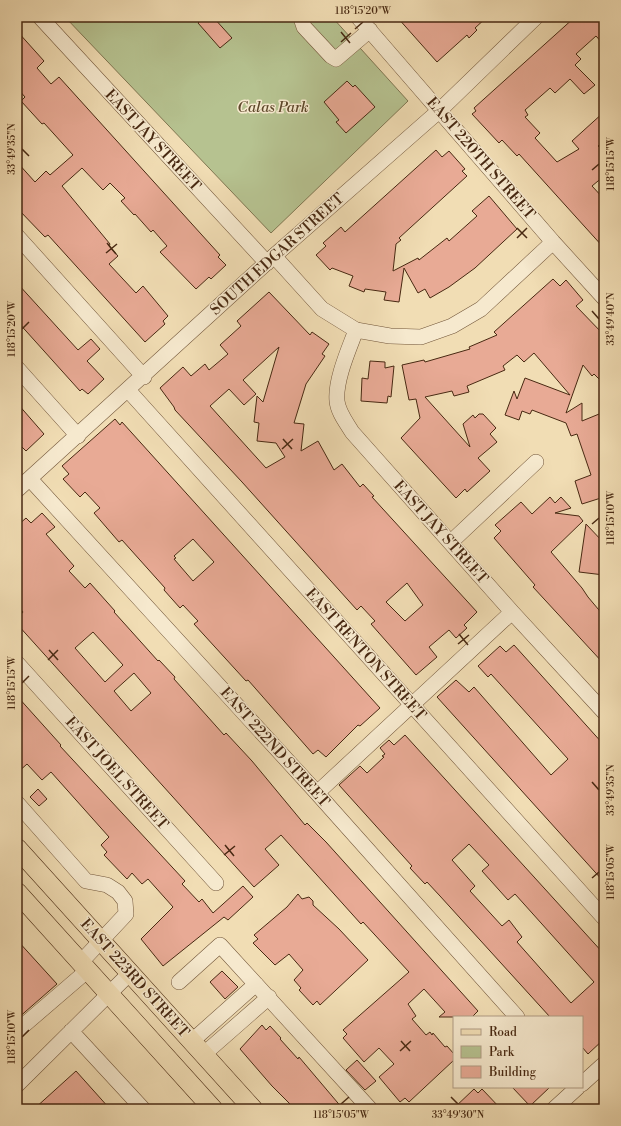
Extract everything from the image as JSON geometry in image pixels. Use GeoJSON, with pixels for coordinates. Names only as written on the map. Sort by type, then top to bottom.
{"type":"FeatureCollection","features":[{"type":"Feature","properties":{"kind":"main road","name":"EAST 223RD STREET"},"geometry":{"type":"LineString","coordinates":[[17,848],[253,1109]]}},
{"type":"Feature","properties":{"kind":"main road","name":"EAST 223RD STREET"},"geometry":{"type":"LineString","coordinates":[[17,892],[214,1109]]}},
{"type":"Feature","properties":{"kind":"street","name":"EAST JAY STREET"},"geometry":{"type":"LineString","coordinates":[[40,17],[271,259],[322,309],[356,330],[342,370],[337,401],[342,416],[352,432],[512,612],[604,712]]}},
{"type":"Feature","properties":{"kind":"street"},"geometry":{"type":"LineString","coordinates":[[304,17],[302,21],[304,26],[331,56],[336,59],[341,57],[370,30]]}},
{"type":"Feature","properties":{"kind":"street","name":"EAST 220TH STREET"},"geometry":{"type":"LineString","coordinates":[[358,17],[553,242],[604,298]]}},
{"type":"Feature","properties":{"kind":"street","name":"SOUTH EDGAR STREET"},"geometry":{"type":"LineString","coordinates":[[17,490],[271,259],[440,110],[536,17]]}},
{"type":"Feature","properties":{"kind":"street"},"geometry":{"type":"LineString","coordinates":[[17,236],[144,376]]}},
{"type":"Feature","properties":{"kind":"street"},"geometry":{"type":"LineString","coordinates":[[356,330],[390,336],[421,337],[452,326],[481,309],[553,242]]}},
{"type":"Feature","properties":{"kind":"street"},"geometry":{"type":"LineString","coordinates":[[17,368],[78,436]]}},
{"type":"Feature","properties":{"kind":"street","name":"EAST RENTON STREET"},"geometry":{"type":"LineString","coordinates":[[128,390],[604,918]]}},
{"type":"Feature","properties":{"kind":"street"},"geometry":{"type":"LineString","coordinates":[[451,542],[536,462]]}},
{"type":"Feature","properties":{"kind":"street","name":"EAST 222ND STREET"},"geometry":{"type":"LineString","coordinates":[[30,479],[317,793],[516,1016]]}},
{"type":"Feature","properties":{"kind":"street"},"geometry":{"type":"LineString","coordinates":[[317,793],[512,612]]}},
{"type":"Feature","properties":{"kind":"street","name":"EAST JOEL STREET"},"geometry":{"type":"LineString","coordinates":[[17,663],[216,883]]}},
{"type":"Feature","properties":{"kind":"street"},"geometry":{"type":"LineString","coordinates":[[17,803],[86,881],[107,886],[118,892],[125,901],[126,914],[102,941],[84,966],[17,1031]]}},
{"type":"Feature","properties":{"kind":"street"},"geometry":{"type":"LineString","coordinates":[[179,982],[220,945],[370,1109]]}},
{"type":"Feature","properties":{"kind":"street"},"geometry":{"type":"LineString","coordinates":[[17,1085],[130,973]]}},
{"type":"Feature","properties":{"kind":"street"},"geometry":{"type":"LineString","coordinates":[[198,1048],[256,984]]}},
{"type":"Feature","properties":{"kind":"street"},"geometry":{"type":"LineString","coordinates":[[198,1048],[268,997]]}},
{"type":"Feature","properties":{"kind":"street"},"geometry":{"type":"LineString","coordinates":[[71,1030],[143,1109]]}},
{"type":"Feature","properties":{"kind":"street"},"geometry":{"type":"LineString","coordinates":[[583,1083],[604,1064]]}},
{"type":"Feature","properties":{"kind":"street"},"geometry":{"type":"LineString","coordinates":[[554,1109],[577,1088]]}},
{"type":"Feature","properties":{"kind":"green space","name":"Calas Park"},"geometry":{"type":"Polygon","coordinates":[[[65,17],[332,17],[408,101],[271,233],[65,17]]]}},
{"type":"Feature","properties":{"kind":"building"},"geometry":{"type":"Polygon","coordinates":[[[204,17],[213,17],[232,38],[220,48],[198,23],[204,17]]]}},
{"type":"Feature","properties":{"kind":"building"},"geometry":{"type":"Polygon","coordinates":[[[397,17],[487,17],[475,28],[477,30],[469,38],[467,35],[437,62],[397,17]]]}},
{"type":"Feature","properties":{"kind":"building"},"geometry":{"type":"Polygon","coordinates":[[[575,17],[604,17],[604,45],[596,36],[576,54],[581,59],[575,65],[595,85],[584,94],[570,79],[555,93],[550,88],[525,110],[528,115],[525,117],[540,133],[535,138],[557,162],[579,149],[572,141],[604,112],[604,140],[598,146],[604,152],[604,176],[592,186],[604,199],[604,248],[519,154],[517,156],[502,140],[499,143],[472,114],[476,111],[474,108],[575,17]]]}},
{"type":"Feature","properties":{"kind":"building"},"geometry":{"type":"Polygon","coordinates":[[[17,31],[44,61],[37,68],[51,84],[59,77],[220,255],[218,257],[226,265],[211,279],[209,277],[196,289],[160,252],[167,246],[153,230],[151,232],[121,201],[125,198],[110,183],[103,190],[82,168],[62,186],[110,244],[109,246],[118,256],[109,264],[136,293],[143,286],[168,316],[163,321],[165,324],[145,342],[48,235],[45,237],[17,208],[17,162],[35,182],[46,171],[50,175],[73,155],[44,123],[42,124],[21,101],[25,97],[17,88],[17,31]]]}},
{"type":"Feature","properties":{"kind":"building"},"geometry":{"type":"Polygon","coordinates":[[[347,81],[353,87],[355,85],[375,107],[346,133],[336,122],[339,120],[324,102],[347,81]]]}},
{"type":"Feature","properties":{"kind":"building"},"geometry":{"type":"Polygon","coordinates":[[[436,150],[442,157],[449,151],[465,169],[462,171],[467,176],[399,238],[401,240],[396,244],[393,271],[418,258],[419,260],[447,238],[449,241],[477,216],[472,211],[489,196],[517,229],[475,268],[449,287],[430,298],[425,289],[418,293],[404,268],[399,302],[384,300],[386,292],[365,289],[364,292],[349,286],[353,276],[332,268],[330,270],[316,255],[326,246],[323,243],[341,227],[345,232],[436,150]]]}},
{"type":"Feature","properties":{"kind":"building"},"geometry":{"type":"Polygon","coordinates":[[[553,279],[560,286],[566,280],[583,300],[576,306],[604,335],[604,384],[594,374],[592,376],[583,365],[566,413],[582,403],[582,421],[604,412],[604,497],[582,504],[575,481],[591,475],[577,434],[571,436],[566,423],[532,410],[530,414],[522,411],[519,420],[505,415],[514,391],[517,399],[525,378],[570,395],[534,353],[524,362],[517,355],[503,366],[505,370],[467,386],[469,392],[454,396],[452,391],[425,397],[470,447],[463,424],[473,415],[475,418],[479,414],[483,414],[496,428],[490,434],[497,442],[478,458],[490,471],[467,492],[465,489],[456,498],[401,438],[420,418],[416,399],[409,400],[402,365],[424,360],[425,362],[470,349],[469,347],[497,335],[494,332],[553,279]]]}},
{"type":"Feature","properties":{"kind":"building"},"geometry":{"type":"Polygon","coordinates":[[[17,283],[78,350],[91,339],[100,349],[87,361],[104,379],[88,394],[82,389],[80,391],[17,321],[17,283]]]}},
{"type":"Feature","properties":{"kind":"building"},"geometry":{"type":"Polygon","coordinates":[[[269,292],[310,335],[312,332],[329,344],[322,354],[325,356],[306,384],[294,423],[304,424],[301,451],[318,441],[334,470],[342,464],[360,487],[363,484],[374,496],[372,497],[477,612],[464,625],[467,628],[456,638],[449,630],[429,647],[437,657],[416,675],[371,624],[375,621],[361,606],[357,610],[175,410],[160,388],[183,367],[191,376],[205,364],[209,370],[228,354],[220,345],[241,326],[237,321],[269,292]],[[279,347],[243,380],[256,394],[244,405],[229,389],[210,406],[266,468],[285,457],[276,443],[257,441],[259,423],[254,422],[257,396],[263,402],[279,347]],[[407,583],[386,602],[405,621],[423,605],[407,583]]]}},
{"type":"Feature","properties":{"kind":"building"},"geometry":{"type":"Polygon","coordinates":[[[370,361],[385,362],[385,368],[394,366],[391,397],[388,396],[387,403],[361,401],[362,378],[368,379],[370,361]]]}},
{"type":"Feature","properties":{"kind":"building"},"geometry":{"type":"Polygon","coordinates":[[[17,403],[44,434],[26,451],[17,442],[17,403]]]}},
{"type":"Feature","properties":{"kind":"building"},"geometry":{"type":"Polygon","coordinates":[[[115,419],[120,425],[122,422],[380,708],[360,726],[358,725],[326,757],[318,750],[313,754],[248,680],[246,681],[194,624],[198,621],[183,605],[180,608],[164,590],[165,588],[122,540],[119,542],[94,513],[100,508],[85,492],[80,497],[63,479],[69,474],[62,466],[115,419]],[[193,539],[174,556],[176,558],[174,559],[193,581],[214,562],[193,539]]]}},
{"type":"Feature","properties":{"kind":"building"},"geometry":{"type":"Polygon","coordinates":[[[550,497],[555,503],[561,497],[571,508],[555,513],[579,516],[583,521],[551,552],[604,616],[604,664],[533,587],[535,585],[494,538],[501,531],[495,525],[521,502],[532,514],[550,497]]]}},
{"type":"Feature","properties":{"kind":"building"},"geometry":{"type":"Polygon","coordinates":[[[42,513],[55,527],[46,534],[74,566],[69,571],[85,588],[90,583],[158,661],[159,660],[175,677],[174,679],[224,735],[226,733],[252,761],[305,825],[307,823],[326,842],[478,1011],[473,1016],[439,1017],[445,1012],[424,989],[408,1004],[416,1016],[412,1019],[426,1035],[430,1032],[432,1035],[433,1033],[445,1047],[447,1046],[453,1053],[453,1061],[409,1102],[405,1098],[400,1102],[379,1077],[394,1064],[379,1048],[364,1062],[343,1038],[347,1034],[343,1030],[409,972],[363,922],[361,924],[281,835],[265,849],[279,865],[254,887],[17,624],[17,619],[23,612],[17,605],[17,526],[26,518],[31,523],[42,513]],[[93,632],[75,648],[105,682],[123,665],[93,632]],[[134,673],[114,691],[131,711],[151,693],[134,673]]]}},
{"type":"Feature","properties":{"kind":"building"},"geometry":{"type":"Polygon","coordinates":[[[586,524],[604,543],[604,575],[579,572],[586,524]]]}},
{"type":"Feature","properties":{"kind":"building"},"geometry":{"type":"Polygon","coordinates":[[[514,645],[604,745],[604,882],[437,697],[456,680],[469,692],[474,687],[551,775],[568,759],[491,674],[488,677],[478,666],[500,646],[506,652],[514,645]]]}},
{"type":"Feature","properties":{"kind":"building"},"geometry":{"type":"Polygon","coordinates":[[[17,696],[61,745],[60,746],[185,881],[182,884],[199,902],[202,899],[213,913],[243,886],[253,897],[228,920],[224,917],[163,966],[141,939],[173,907],[148,879],[142,884],[132,873],[127,879],[104,855],[107,852],[101,845],[109,837],[51,772],[42,780],[27,764],[17,773],[17,696]]]}},
{"type":"Feature","properties":{"kind":"building"},"geometry":{"type":"Polygon","coordinates":[[[405,735],[604,954],[604,1039],[588,1054],[583,1048],[583,1016],[549,1016],[427,882],[425,884],[410,868],[412,866],[339,785],[360,766],[367,773],[384,757],[382,756],[385,754],[380,748],[389,740],[394,745],[405,735]],[[469,844],[452,860],[475,886],[470,891],[502,926],[509,920],[522,937],[517,942],[571,1003],[594,982],[515,894],[508,900],[482,871],[489,865],[469,844]]]}},
{"type":"Feature","properties":{"kind":"building"},"geometry":{"type":"Polygon","coordinates":[[[38,789],[47,799],[39,806],[30,797],[38,789]]]}},
{"type":"Feature","properties":{"kind":"building"},"geometry":{"type":"Polygon","coordinates":[[[298,894],[302,899],[309,897],[313,901],[313,905],[339,929],[368,960],[320,1005],[317,1001],[313,1005],[299,990],[301,988],[294,980],[303,970],[289,954],[275,965],[253,943],[258,939],[254,935],[287,907],[298,894]]]}},
{"type":"Feature","properties":{"kind":"building"},"geometry":{"type":"Polygon","coordinates":[[[17,940],[57,984],[17,1019],[17,940]]]}},
{"type":"Feature","properties":{"kind":"building"},"geometry":{"type":"Polygon","coordinates":[[[222,971],[238,987],[225,999],[210,982],[222,971]]]}},
{"type":"Feature","properties":{"kind":"building"},"geometry":{"type":"Polygon","coordinates":[[[262,1025],[266,1030],[270,1026],[298,1059],[299,1057],[343,1109],[295,1109],[272,1086],[240,1049],[262,1025]]]}},
{"type":"Feature","properties":{"kind":"building"},"geometry":{"type":"Polygon","coordinates":[[[357,1060],[376,1081],[365,1090],[346,1070],[357,1060]]]}},
{"type":"Feature","properties":{"kind":"building"},"geometry":{"type":"Polygon","coordinates":[[[76,1071],[110,1109],[34,1109],[76,1071]]]}},
{"type":"Feature","properties":{"kind":"building"},"geometry":{"type":"Polygon","coordinates":[[[513,1088],[549,1088],[530,1106],[513,1088]]]}},
{"type":"Feature","properties":{"kind":"building"},"geometry":{"type":"Polygon","coordinates":[[[474,1089],[478,1093],[482,1089],[501,1109],[453,1109],[474,1089]]]}}]}
